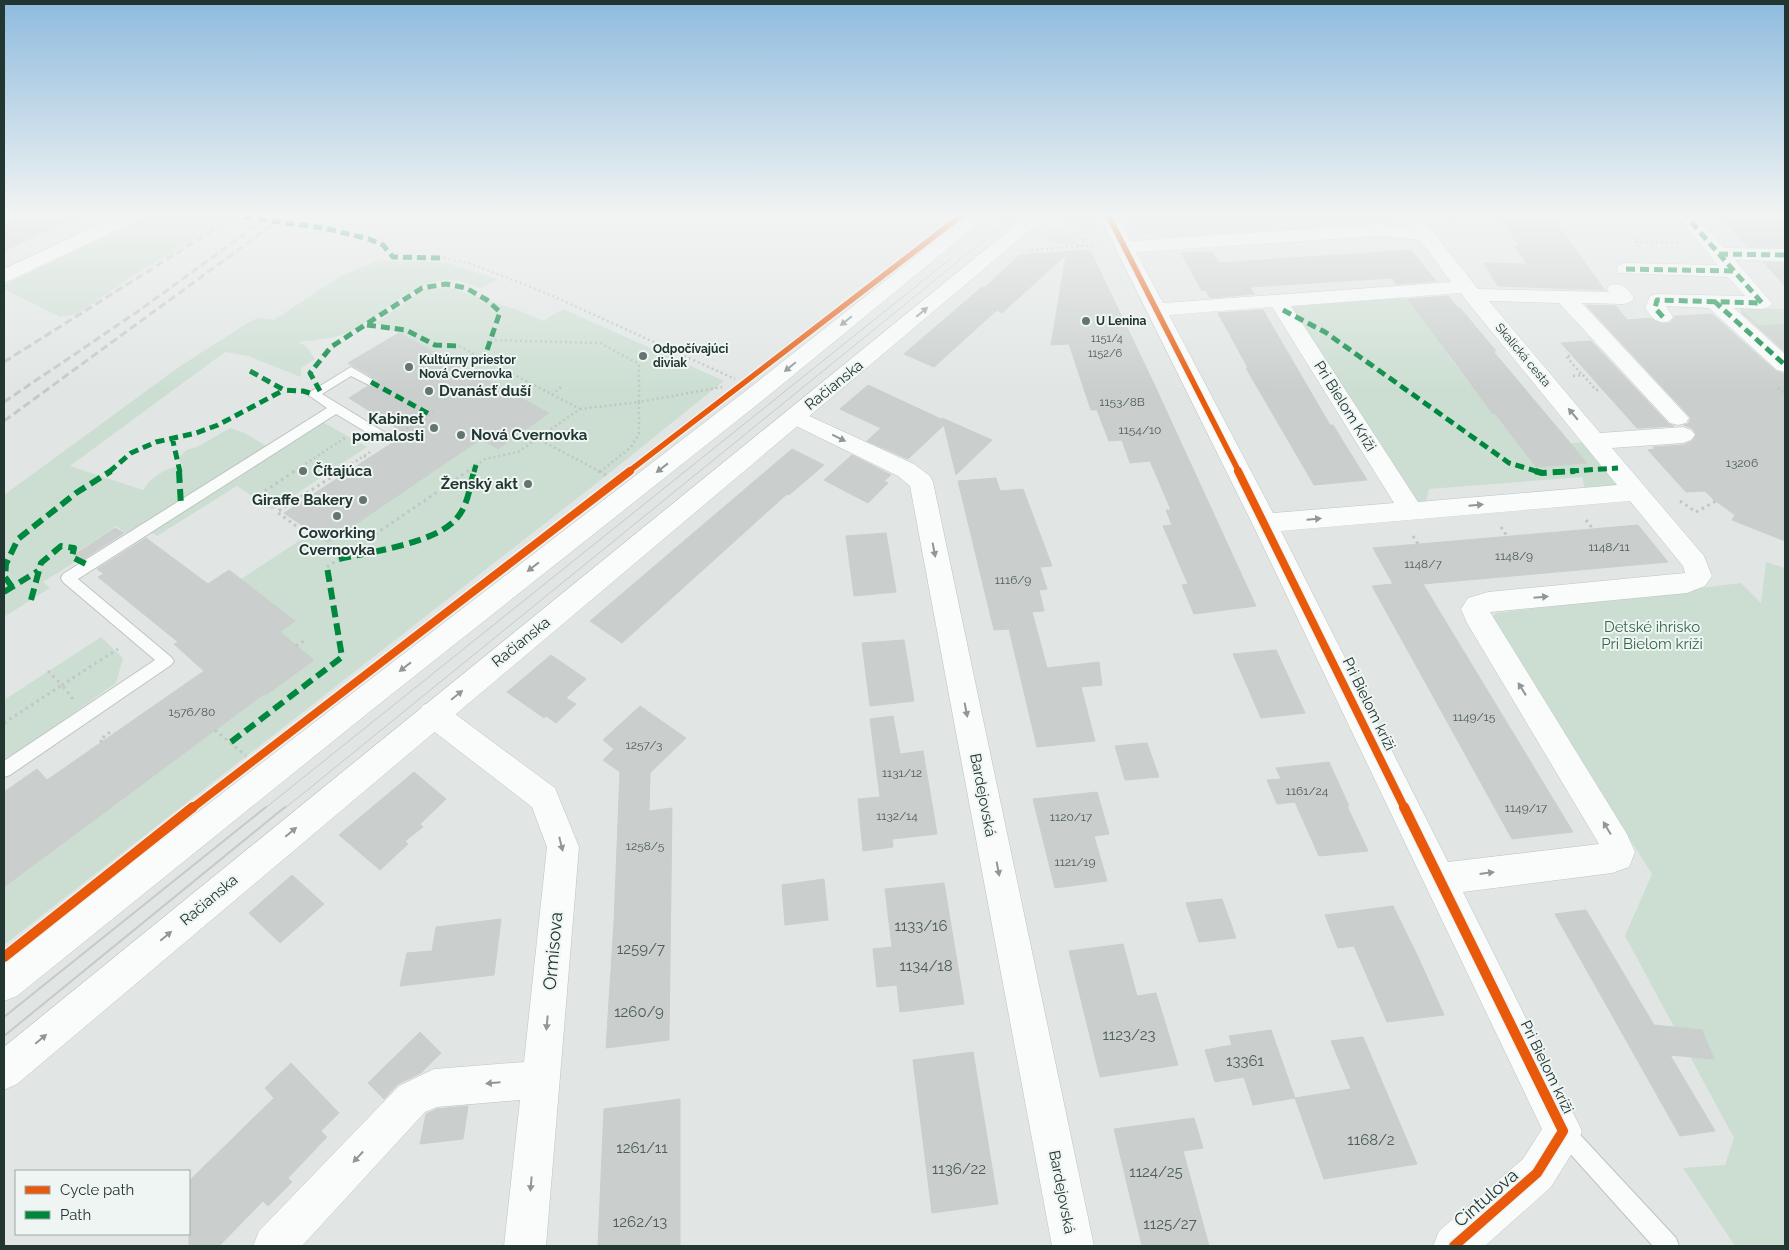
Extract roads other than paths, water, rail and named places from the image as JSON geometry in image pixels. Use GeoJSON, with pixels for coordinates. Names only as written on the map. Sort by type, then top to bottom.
{"type":"FeatureCollection","features":[{"type":"Feature","properties":{"kind":"street"},"geometry":{"type":"LineString","coordinates":[[4,983],[363,700],[752,387],[905,273]]}},
{"type":"Feature","properties":{"kind":"street","name":"Račianska"},"geometry":{"type":"LineString","coordinates":[[4,1071],[433,714],[969,273]]}},
{"type":"Feature","properties":{"kind":"street","name":"Pri Bielom kríži"},"geometry":{"type":"LineString","coordinates":[[1133,273],[1156,310],[1265,524],[1563,1131],[1537,1173]]}},
{"type":"Feature","properties":{"kind":"street","name":"Skalická cesta"},"geometry":{"type":"LineString","coordinates":[[1439,879],[1612,858],[1617,856],[1619,852],[1616,844],[1477,616],[1476,609],[1478,605],[1488,602],[1687,583],[1696,580],[1700,576],[1695,563],[1638,492],[1455,273]]}},
{"type":"Feature","properties":{"kind":"street"},"geometry":{"type":"LineString","coordinates":[[1663,317],[1655,308],[1657,300],[1762,303],[1736,273]]}},
{"type":"Feature","properties":{"kind":"street"},"geometry":{"type":"LineString","coordinates":[[1156,310],[1278,301],[1469,291],[1565,297],[1624,298],[1617,289]]}},
{"type":"Feature","properties":{"kind":"street"},"geometry":{"type":"LineString","coordinates":[[1565,297],[1681,426],[1595,441]]}},
{"type":"Feature","properties":{"kind":"street","name":"Pri Bielom Kríži"},"geometry":{"type":"LineString","coordinates":[[1278,301],[1411,511]]}},
{"type":"Feature","properties":{"kind":"street"},"geometry":{"type":"LineString","coordinates":[[1714,301],[1785,365]]}},
{"type":"Feature","properties":{"kind":"street","name":"Bardejovská"},"geometry":{"type":"LineString","coordinates":[[796,417],[906,470],[921,482],[1073,1246]]}},
{"type":"Feature","properties":{"kind":"street"},"geometry":{"type":"LineString","coordinates":[[1265,524],[1638,492]]}},
{"type":"Feature","properties":{"kind":"street","name":"Ormisova"},"geometry":{"type":"LineString","coordinates":[[433,714],[544,798],[563,847],[525,1246]]}},
{"type":"Feature","properties":{"kind":"street"},"geometry":{"type":"LineString","coordinates":[[274,1246],[412,1100],[434,1088],[541,1079]]}},
{"type":"Feature","properties":{"kind":"street","name":"Cintulova"},"geometry":{"type":"LineString","coordinates":[[1454,1246],[1537,1173]]}},
{"type":"Feature","properties":{"kind":"lane"},"geometry":{"type":"LineString","coordinates":[[370,382],[351,371],[313,394],[380,435]]}},
{"type":"Feature","properties":{"kind":"lane"},"geometry":{"type":"LineString","coordinates":[[4,770],[166,661],[68,578],[336,408]]}},
{"type":"Feature","properties":{"kind":"lane"},"geometry":{"type":"LineString","coordinates":[[1563,1131],[1668,1246]]}},
{"type":"Feature","properties":{"kind":"tram line"},"geometry":{"type":"LineString","coordinates":[[264,809],[932,273]]}},
{"type":"Feature","properties":{"kind":"tram line"},"geometry":{"type":"LineString","coordinates":[[284,809],[943,273]]}},
{"type":"Feature","properties":{"kind":"tram line"},"geometry":{"type":"LineString","coordinates":[[4,1017],[266,807]]}},
{"type":"Feature","properties":{"kind":"tram line"},"geometry":{"type":"LineString","coordinates":[[4,1036],[285,807]]}},
{"type":"Feature","properties":{"kind":"railway"},"geometry":{"type":"LineString","coordinates":[[4,362],[145,273]]}},
{"type":"Feature","properties":{"kind":"railway"},"geometry":{"type":"LineString","coordinates":[[4,402],[190,273]]}},
{"type":"Feature","properties":{"kind":"railway"},"geometry":{"type":"LineString","coordinates":[[4,421],[206,273]]}},
{"type":"Feature","properties":{"kind":"place","name":"U Lenina"},"geometry":{"type":"Point","coordinates":[1086,321]}},
{"type":"Feature","properties":{"kind":"place","name":"Odpočívajúci diviak"},"geometry":{"type":"Point","coordinates":[643,356]}},
{"type":"Feature","properties":{"kind":"place","name":"Kultúrny priestor Nová Cvernovka"},"geometry":{"type":"Point","coordinates":[409,367]}},
{"type":"Feature","properties":{"kind":"place","name":"Dvanásť duší"},"geometry":{"type":"Point","coordinates":[429,391]}},
{"type":"Feature","properties":{"kind":"place","name":"Kabinet pomalosti"},"geometry":{"type":"Point","coordinates":[434,428]}},
{"type":"Feature","properties":{"kind":"place","name":"Nová Cvernovka"},"geometry":{"type":"Point","coordinates":[461,435]}},
{"type":"Feature","properties":{"kind":"place","name":"Čítajúca"},"geometry":{"type":"Point","coordinates":[303,471]}},
{"type":"Feature","properties":{"kind":"place","name":"Ženský akt"},"geometry":{"type":"Point","coordinates":[528,484]}},
{"type":"Feature","properties":{"kind":"place","name":"Giraffe Bakery"},"geometry":{"type":"Point","coordinates":[363,500]}},
{"type":"Feature","properties":{"kind":"place","name":"Coworking Cvernovka"},"geometry":{"type":"Point","coordinates":[337,516]}},
{"type":"Feature","properties":{"kind":"park label","name":"Detské ihrisko Pri Bielom kríži"},"geometry":{"type":"Point","coordinates":[1652,636]}}]}
